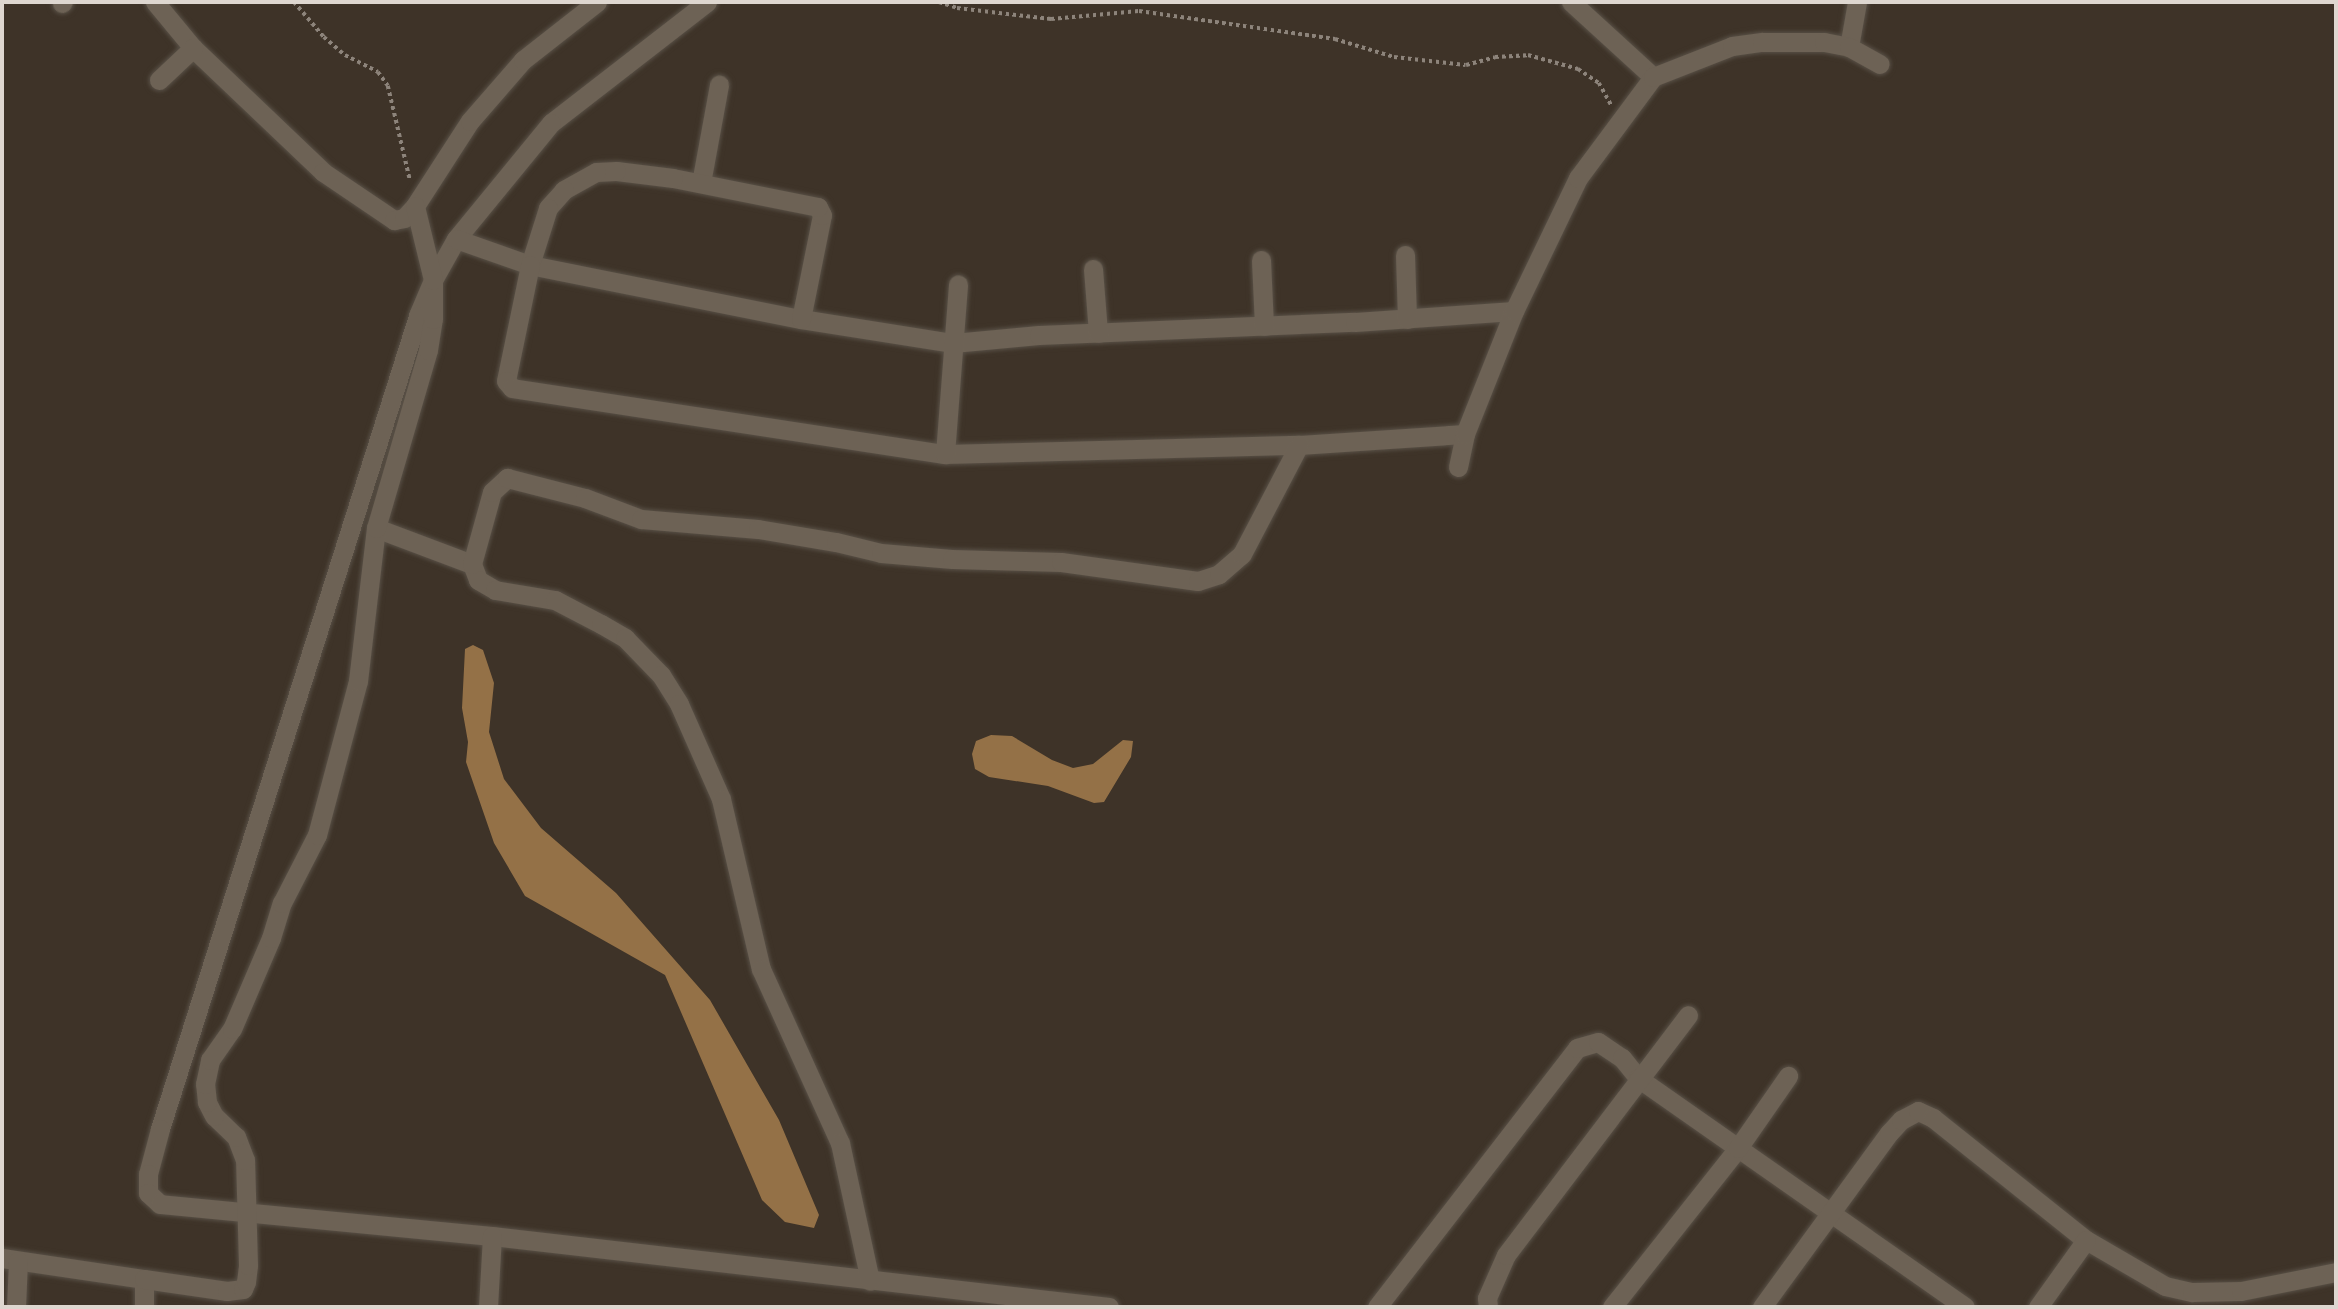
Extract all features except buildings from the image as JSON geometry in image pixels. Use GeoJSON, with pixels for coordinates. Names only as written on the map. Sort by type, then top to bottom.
{"type":"FeatureCollection","features":[{"type":"Feature","properties":{"kind":"street"},"geometry":{"type":"LineString","coordinates":[[155,2],[194,48],[323,172],[394,220],[404,218],[415,206],[470,121],[523,60],[597,2]]}},
{"type":"Feature","properties":{"kind":"street"},"geometry":{"type":"LineString","coordinates":[[707,2],[551,123],[456,239],[433,280],[418,316],[148,1174],[148,1193],[160,1204],[492,1236],[1081,1306],[1109,1307]]}},
{"type":"Feature","properties":{"kind":"street"},"geometry":{"type":"LineString","coordinates":[[1571,2],[1653,78]]}},
{"type":"Feature","properties":{"kind":"street"},"geometry":{"type":"LineString","coordinates":[[1849,47],[1857,2]]}},
{"type":"Feature","properties":{"kind":"street"},"geometry":{"type":"LineString","coordinates":[[1458,467],[1465,434],[1514,311],[1578,178],[1653,78],[1732,46],[1793,42],[1824,42],[1849,47],[1880,64]]}},
{"type":"Feature","properties":{"kind":"street"},"geometry":{"type":"LineString","coordinates":[[159,80],[194,48]]}},
{"type":"Feature","properties":{"kind":"street"},"geometry":{"type":"LineString","coordinates":[[701,183],[719,85]]}},
{"type":"Feature","properties":{"kind":"street"},"geometry":{"type":"LineString","coordinates":[[801,319],[821,210],[814,204],[701,183],[616,171],[596,172],[578,180],[548,208],[530,265],[506,381],[512,388],[945,454],[1299,444],[1465,434]]}},
{"type":"Feature","properties":{"kind":"street"},"geometry":{"type":"LineString","coordinates":[[16,1307],[10,1260],[228,1291],[243,1289],[248,1265],[245,1160],[236,1137],[214,1115],[207,1102],[205,1084],[211,1060],[232,1029],[271,938],[282,903],[326,810],[358,681],[376,528],[428,350],[433,318],[433,280],[415,206]]}},
{"type":"Feature","properties":{"kind":"street"},"geometry":{"type":"LineString","coordinates":[[456,239],[530,265],[801,319],[953,343],[1514,311]]}},
{"type":"Feature","properties":{"kind":"street"},"geometry":{"type":"LineString","coordinates":[[1405,256],[1407,319]]}},
{"type":"Feature","properties":{"kind":"street"},"geometry":{"type":"LineString","coordinates":[[1261,260],[1264,326]]}},
{"type":"Feature","properties":{"kind":"street"},"geometry":{"type":"LineString","coordinates":[[1093,269],[1097,333]]}},
{"type":"Feature","properties":{"kind":"street"},"geometry":{"type":"LineString","coordinates":[[945,454],[958,284]]}},
{"type":"Feature","properties":{"kind":"street"},"geometry":{"type":"LineString","coordinates":[[870,1281],[840,1143],[761,969],[721,799],[680,704],[662,675],[625,638],[555,600],[495,590],[478,580],[472,565],[492,492],[507,478],[585,498],[641,519],[758,529],[836,542],[881,553],[1061,562],[1198,581],[1219,574],[1242,554],[1299,444]]}},
{"type":"Feature","properties":{"kind":"street"},"geometry":{"type":"LineString","coordinates":[[376,528],[472,565]]}},
{"type":"Feature","properties":{"kind":"street"},"geometry":{"type":"LineString","coordinates":[[1488,1307],[1488,1298],[1506,1255],[1688,1014]]}},
{"type":"Feature","properties":{"kind":"street"},"geometry":{"type":"LineString","coordinates":[[1377,1307],[1577,1048],[1598,1041],[1622,1058],[1638,1078],[1828,1214],[1965,1307]]}},
{"type":"Feature","properties":{"kind":"street"},"geometry":{"type":"LineString","coordinates":[[1612,1307],[1738,1147],[1788,1076]]}},
{"type":"Feature","properties":{"kind":"street"},"geometry":{"type":"LineString","coordinates":[[1762,1307],[1889,1133],[1901,1120],[1918,1111],[1933,1118],[2086,1240],[2165,1286],[2192,1292],[2241,1291],[2336,1272]]}},
{"type":"Feature","properties":{"kind":"street"},"geometry":{"type":"LineString","coordinates":[[488,1307],[492,1236]]}},
{"type":"Feature","properties":{"kind":"street"},"geometry":{"type":"LineString","coordinates":[[2038,1307],[2086,1240]]}},
{"type":"Feature","properties":{"kind":"street"},"geometry":{"type":"LineString","coordinates":[[144,1279],[144,1307]]}},
{"type":"Feature","properties":{"kind":"path"},"geometry":{"type":"LineString","coordinates":[[294,2],[324,37],[345,55],[378,72],[388,86],[415,206]]}},
{"type":"Feature","properties":{"kind":"path"},"geometry":{"type":"LineString","coordinates":[[939,2],[957,8],[1051,19],[1139,11],[1335,39],[1394,57],[1466,65],[1495,57],[1528,55],[1578,69],[1599,83],[1619,123]]}},
{"type":"Feature","properties":{"kind":"shaded area"},"geometry":{"type":"Polygon","coordinates":[[[473,645],[483,650],[494,683],[489,732],[504,779],[541,828],[616,893],[710,1000],[779,1120],[819,1215],[814,1228],[785,1222],[762,1200],[665,975],[525,896],[494,843],[466,762],[468,742],[462,708],[465,649],[473,645]]]}},
{"type":"Feature","properties":{"kind":"shaded area"},"geometry":{"type":"Polygon","coordinates":[[[991,735],[1012,736],[1052,760],[1073,768],[1093,764],[1123,740],[1133,741],[1131,757],[1104,802],[1094,803],[1048,786],[989,777],[975,769],[972,754],[976,741],[991,735]]]}}]}
